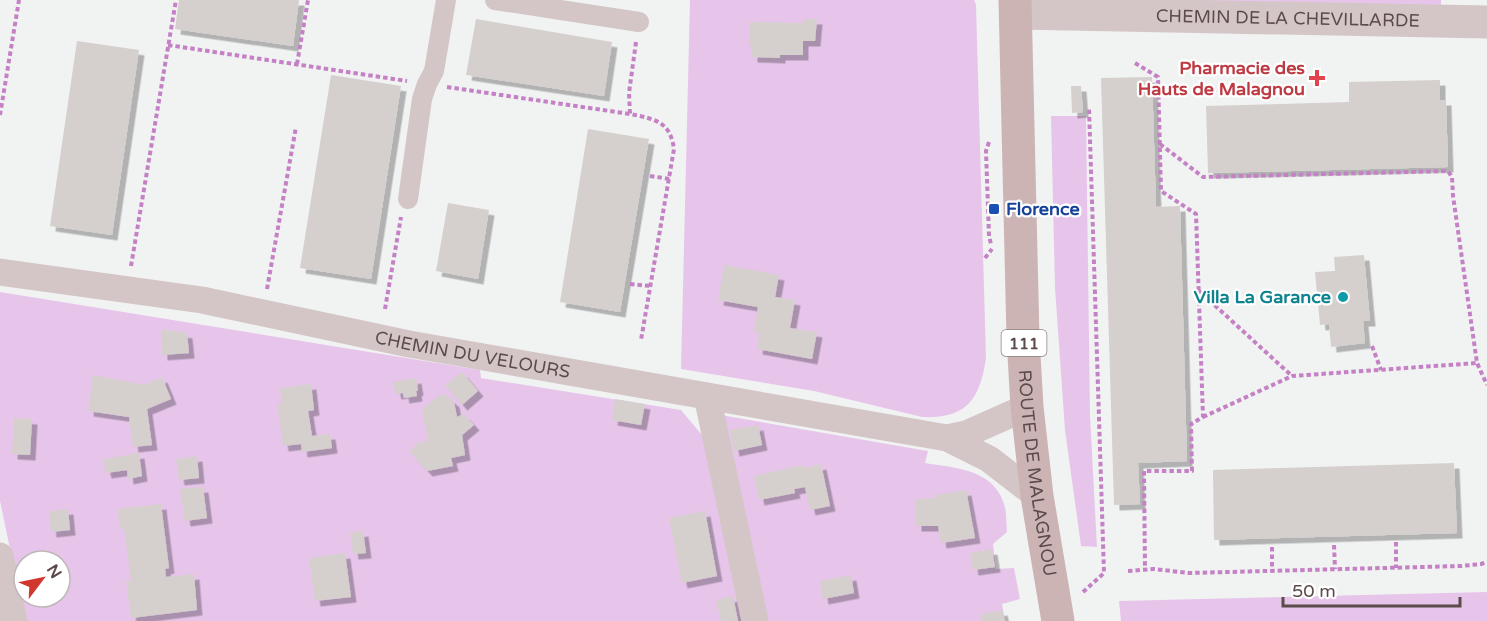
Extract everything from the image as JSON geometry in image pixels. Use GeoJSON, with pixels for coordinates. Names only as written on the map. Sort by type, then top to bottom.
{"type":"FeatureCollection","features":[{"type":"Feature","properties":{"kind":"main road","name":"ROUTE DE MALAGNOU"},"geometry":{"type":"LineString","coordinates":[[1015,7],[1023,338],[1037,496],[1058,621]]}},
{"type":"Feature","properties":{"kind":"street"},"geometry":{"type":"LineString","coordinates":[[408,199],[422,99],[434,71],[446,0]]}},
{"type":"Feature","properties":{"kind":"street"},"geometry":{"type":"LineString","coordinates":[[495,0],[639,22]]}},
{"type":"Feature","properties":{"kind":"street","name":"CHEMIN DE LA CHEVILLARDE"},"geometry":{"type":"LineString","coordinates":[[1015,7],[1487,22]]}},
{"type":"Feature","properties":{"kind":"street","name":"CHEMIN DU VELOURS"},"geometry":{"type":"LineString","coordinates":[[0,272],[202,300],[409,344],[947,438],[989,459],[1037,496]]}},
{"type":"Feature","properties":{"kind":"street"},"geometry":{"type":"LineString","coordinates":[[707,396],[755,621]]}},
{"type":"Feature","properties":{"kind":"street","name":"CHEMIN DU VELOURS"},"geometry":{"type":"LineString","coordinates":[[947,438],[966,434],[1028,407]]}},
{"type":"Feature","properties":{"kind":"street"},"geometry":{"type":"LineString","coordinates":[[0,556],[14,621]]}},
{"type":"Feature","properties":{"kind":"path"},"geometry":{"type":"LineString","coordinates":[[0,115],[19,0]]}},
{"type":"Feature","properties":{"kind":"path"},"geometry":{"type":"LineString","coordinates":[[132,258],[176,0]]}},
{"type":"Feature","properties":{"kind":"path"},"geometry":{"type":"LineString","coordinates":[[297,64],[308,0]]}},
{"type":"Feature","properties":{"kind":"path"},"geometry":{"type":"LineString","coordinates":[[630,114],[629,93],[639,22]]}},
{"type":"Feature","properties":{"kind":"path"},"geometry":{"type":"LineString","coordinates":[[168,45],[630,114],[657,120],[666,127],[672,137],[674,149],[641,340]]}},
{"type":"Feature","properties":{"kind":"path"},"geometry":{"type":"LineString","coordinates":[[1135,63],[1158,77],[1161,191],[1196,214],[1203,417]]}},
{"type":"Feature","properties":{"kind":"path"},"geometry":{"type":"LineString","coordinates":[[1083,592],[1104,573],[1089,108]]}},
{"type":"Feature","properties":{"kind":"path"},"geometry":{"type":"LineString","coordinates":[[263,312],[296,127]]}},
{"type":"Feature","properties":{"kind":"path"},"geometry":{"type":"LineString","coordinates":[[1160,144],[1203,177],[1448,171],[1452,177],[1477,363],[1487,385]]}},
{"type":"Feature","properties":{"kind":"path"},"geometry":{"type":"LineString","coordinates":[[982,158],[993,174]]}},
{"type":"Feature","properties":{"kind":"path"},"geometry":{"type":"LineString","coordinates":[[650,176],[670,179]]}},
{"type":"Feature","properties":{"kind":"path"},"geometry":{"type":"LineString","coordinates":[[385,309],[401,217],[408,199]]}},
{"type":"Feature","properties":{"kind":"path"},"geometry":{"type":"LineString","coordinates":[[985,258],[995,244]]}},
{"type":"Feature","properties":{"kind":"path"},"geometry":{"type":"LineString","coordinates":[[630,284],[651,286]]}},
{"type":"Feature","properties":{"kind":"path"},"geometry":{"type":"LineString","coordinates":[[1198,290],[1292,376]]}},
{"type":"Feature","properties":{"kind":"path"},"geometry":{"type":"LineString","coordinates":[[1372,346],[1381,370]]}},
{"type":"Feature","properties":{"kind":"path"},"geometry":{"type":"LineString","coordinates":[[1145,570],[1143,471],[1192,471],[1191,424],[1292,376],[1477,363]]}},
{"type":"Feature","properties":{"kind":"path"},"geometry":{"type":"LineString","coordinates":[[1396,542],[1396,568]]}},
{"type":"Feature","properties":{"kind":"path"},"geometry":{"type":"LineString","coordinates":[[1334,545],[1335,569]]}},
{"type":"Feature","properties":{"kind":"path"},"geometry":{"type":"LineString","coordinates":[[1272,547],[1272,571]]}},
{"type":"Feature","properties":{"kind":"path"},"geometry":{"type":"LineString","coordinates":[[1128,571],[1154,569],[1189,573],[1396,568],[1461,566],[1487,562]]}},
{"type":"Feature","properties":{"kind":"shaded area"},"geometry":{"type":"Polygon","coordinates":[[[690,0],[974,0],[976,5],[986,358],[980,385],[969,404],[950,414],[922,417],[814,391],[681,369],[690,0]]]}},
{"type":"Feature","properties":{"kind":"shaded area"},"geometry":{"type":"Polygon","coordinates":[[[1077,0],[1441,0],[1441,6],[1077,0]]]}},
{"type":"Feature","properties":{"kind":"shaded area"},"geometry":{"type":"Polygon","coordinates":[[[1051,116],[1086,116],[1090,415],[1097,547],[1081,546],[1065,430],[1055,288],[1051,116]]]}},
{"type":"Feature","properties":{"kind":"shaded area"},"geometry":{"type":"Polygon","coordinates":[[[0,292],[480,370],[481,378],[681,410],[702,435],[743,621],[25,621],[22,609],[72,609],[72,549],[12,549],[12,559],[0,501],[0,292]]]}},
{"type":"Feature","properties":{"kind":"shaded area"},"geometry":{"type":"Polygon","coordinates":[[[721,415],[928,451],[925,463],[961,469],[982,477],[999,492],[1006,510],[1007,532],[993,544],[996,569],[1014,568],[1020,599],[1002,604],[1005,621],[766,621],[721,415]]]}},
{"type":"Feature","properties":{"kind":"shaded area"},"geometry":{"type":"Polygon","coordinates":[[[1487,592],[1487,621],[1121,621],[1119,601],[1487,592]]]}},
{"type":"Feature","properties":{"kind":"building"},"geometry":{"type":"Polygon","coordinates":[[[179,0],[299,0],[293,46],[175,29],[179,0]]]}},
{"type":"Feature","properties":{"kind":"building"},"geometry":{"type":"Polygon","coordinates":[[[476,19],[612,42],[604,96],[466,75],[476,19]]]}},
{"type":"Feature","properties":{"kind":"building"},"geometry":{"type":"Polygon","coordinates":[[[803,19],[817,19],[815,41],[803,41],[803,55],[780,55],[780,58],[752,57],[752,46],[749,46],[750,22],[803,23],[803,19]]]}},
{"type":"Feature","properties":{"kind":"building"},"geometry":{"type":"Polygon","coordinates":[[[77,41],[139,50],[112,235],[50,226],[77,41]]]}},
{"type":"Feature","properties":{"kind":"building"},"geometry":{"type":"Polygon","coordinates":[[[331,75],[401,86],[371,279],[300,268],[331,75]]]}},
{"type":"Feature","properties":{"kind":"building"},"geometry":{"type":"Polygon","coordinates":[[[1152,77],[1156,207],[1180,206],[1187,461],[1138,463],[1140,504],[1114,505],[1101,78],[1152,77]]]}},
{"type":"Feature","properties":{"kind":"building"},"geometry":{"type":"Polygon","coordinates":[[[1440,80],[1440,100],[1446,100],[1448,167],[1208,173],[1206,106],[1349,102],[1349,82],[1440,80]]]}},
{"type":"Feature","properties":{"kind":"building"},"geometry":{"type":"Polygon","coordinates":[[[1071,86],[1081,86],[1083,112],[1072,113],[1071,86]]]}},
{"type":"Feature","properties":{"kind":"building"},"geometry":{"type":"Polygon","coordinates":[[[588,129],[649,139],[620,312],[560,302],[588,129]]]}},
{"type":"Feature","properties":{"kind":"building"},"geometry":{"type":"Polygon","coordinates":[[[448,203],[489,210],[478,279],[436,271],[448,203]]]}},
{"type":"Feature","properties":{"kind":"building","name":"Villa La Garance"},"geometry":{"type":"Polygon","coordinates":[[[1364,255],[1370,321],[1363,321],[1365,343],[1331,347],[1329,324],[1320,325],[1315,272],[1335,271],[1334,257],[1364,255]]]}},
{"type":"Feature","properties":{"kind":"building"},"geometry":{"type":"Polygon","coordinates":[[[724,265],[779,275],[775,297],[795,300],[790,328],[817,332],[812,359],[757,349],[759,333],[754,332],[758,307],[718,300],[724,265]]]}},
{"type":"Feature","properties":{"kind":"building"},"geometry":{"type":"Polygon","coordinates":[[[161,329],[187,333],[189,353],[162,355],[161,329]]]}},
{"type":"Feature","properties":{"kind":"building"},"geometry":{"type":"Polygon","coordinates":[[[462,372],[478,391],[462,405],[445,385],[462,372]]]}},
{"type":"Feature","properties":{"kind":"building"},"geometry":{"type":"Polygon","coordinates":[[[93,375],[144,385],[162,377],[171,399],[147,409],[152,445],[133,447],[129,417],[88,411],[93,375]]]}},
{"type":"Feature","properties":{"kind":"building"},"geometry":{"type":"Polygon","coordinates":[[[416,378],[417,396],[404,398],[403,393],[396,394],[393,382],[416,378]]]}},
{"type":"Feature","properties":{"kind":"building"},"geometry":{"type":"Polygon","coordinates":[[[311,384],[314,410],[308,411],[312,436],[330,434],[332,448],[302,452],[301,444],[283,446],[277,404],[282,404],[280,388],[311,384]]]}},
{"type":"Feature","properties":{"kind":"building"},"geometry":{"type":"Polygon","coordinates":[[[439,395],[446,395],[454,402],[457,417],[464,414],[474,425],[462,435],[465,455],[451,458],[453,466],[427,471],[409,451],[422,440],[428,441],[422,410],[439,395]]]}},
{"type":"Feature","properties":{"kind":"building"},"geometry":{"type":"Polygon","coordinates":[[[615,399],[645,404],[641,425],[612,420],[615,399]]]}},
{"type":"Feature","properties":{"kind":"building"},"geometry":{"type":"Polygon","coordinates":[[[14,418],[32,419],[30,455],[12,454],[14,418]]]}},
{"type":"Feature","properties":{"kind":"building"},"geometry":{"type":"Polygon","coordinates":[[[758,425],[762,445],[734,451],[730,430],[758,425]]]}},
{"type":"Feature","properties":{"kind":"building"},"geometry":{"type":"Polygon","coordinates":[[[139,453],[142,476],[128,479],[127,470],[106,473],[103,459],[139,453]]]}},
{"type":"Feature","properties":{"kind":"building"},"geometry":{"type":"Polygon","coordinates":[[[197,456],[199,478],[179,480],[176,459],[197,456]]]}},
{"type":"Feature","properties":{"kind":"building"},"geometry":{"type":"Polygon","coordinates":[[[1454,463],[1457,533],[1214,540],[1213,470],[1454,463]]]}},
{"type":"Feature","properties":{"kind":"building"},"geometry":{"type":"Polygon","coordinates":[[[821,464],[830,506],[810,510],[805,487],[794,489],[795,493],[759,500],[754,476],[802,465],[803,468],[821,464]]]}},
{"type":"Feature","properties":{"kind":"building"},"geometry":{"type":"Polygon","coordinates":[[[203,487],[207,518],[185,521],[180,489],[203,487]]]}},
{"type":"Feature","properties":{"kind":"building"},"geometry":{"type":"Polygon","coordinates":[[[966,490],[975,538],[941,543],[938,526],[916,526],[916,499],[936,498],[936,495],[966,490]]]}},
{"type":"Feature","properties":{"kind":"building"},"geometry":{"type":"Polygon","coordinates":[[[161,504],[169,568],[165,569],[166,577],[194,574],[197,610],[131,618],[126,581],[131,581],[124,528],[120,529],[117,509],[161,504]]]}},
{"type":"Feature","properties":{"kind":"building"},"geometry":{"type":"Polygon","coordinates":[[[68,509],[70,530],[51,532],[49,511],[68,509]]]}},
{"type":"Feature","properties":{"kind":"building"},"geometry":{"type":"Polygon","coordinates":[[[705,511],[717,576],[682,583],[669,518],[705,511]]]}},
{"type":"Feature","properties":{"kind":"building"},"geometry":{"type":"Polygon","coordinates":[[[363,531],[366,553],[353,554],[350,533],[363,531]]]}},
{"type":"Feature","properties":{"kind":"building"},"geometry":{"type":"Polygon","coordinates":[[[992,549],[995,567],[973,570],[970,553],[992,549]]]}},
{"type":"Feature","properties":{"kind":"building"},"geometry":{"type":"Polygon","coordinates":[[[345,553],[351,597],[315,601],[309,558],[345,553]]]}},
{"type":"Feature","properties":{"kind":"building"},"geometry":{"type":"Polygon","coordinates":[[[851,575],[854,593],[823,599],[820,581],[851,575]]]}},
{"type":"Feature","properties":{"kind":"building"},"geometry":{"type":"Polygon","coordinates":[[[733,596],[738,621],[721,621],[716,600],[733,596]]]}},
{"type":"Feature","properties":{"kind":"building"},"geometry":{"type":"Polygon","coordinates":[[[1002,610],[1005,621],[982,621],[981,614],[1002,610]]]}},
{"type":"Feature","properties":{"kind":"place","name":"Pharmacie des Hauts de Malagnou"},"geometry":{"type":"Point","coordinates":[1317,78]}},
{"type":"Feature","properties":{"kind":"place","name":"Florence"},"geometry":{"type":"Point","coordinates":[994,209]}},
{"type":"Feature","properties":{"kind":"place","name":"Villa La Garance"},"geometry":{"type":"Point","coordinates":[1343,297]}}]}
